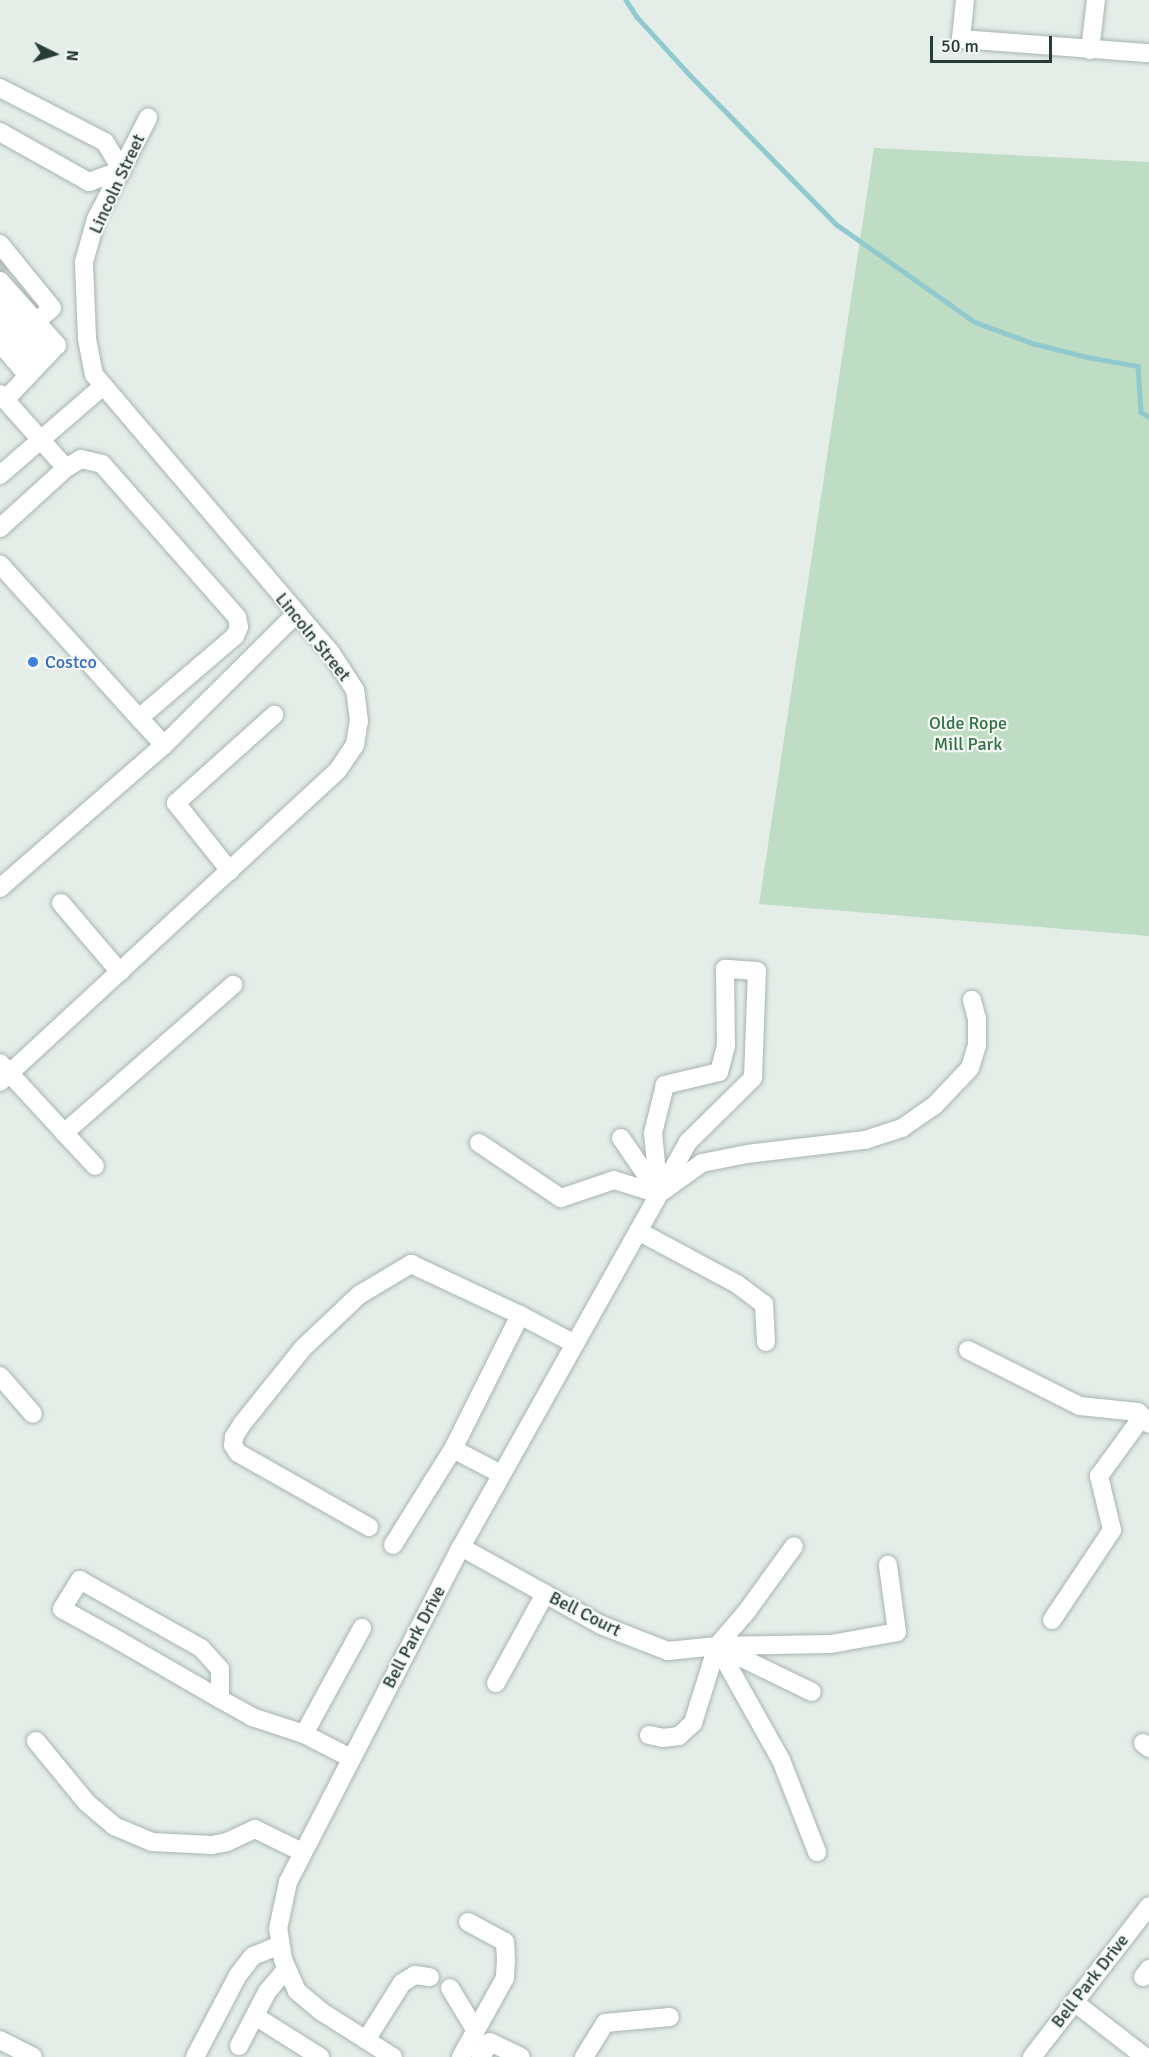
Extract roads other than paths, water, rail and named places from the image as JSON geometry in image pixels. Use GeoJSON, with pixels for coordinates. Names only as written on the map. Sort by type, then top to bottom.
{"type":"FeatureCollection","features":[{"type":"Feature","properties":{"kind":"street"},"geometry":{"type":"LineString","coordinates":[[965,0],[961,39],[1149,53]]}},
{"type":"Feature","properties":{"kind":"street"},"geometry":{"type":"LineString","coordinates":[[1090,50],[1096,0]]}},
{"type":"Feature","properties":{"kind":"street"},"geometry":{"type":"LineString","coordinates":[[0,88],[105,142],[122,170],[89,182],[0,132]]}},
{"type":"Feature","properties":{"kind":"street","name":"Lincoln Street"},"geometry":{"type":"LineString","coordinates":[[3,1073],[120,972],[338,770],[355,745],[359,721],[355,690],[331,653],[94,375],[87,338],[84,262],[96,219],[148,118]]}},
{"type":"Feature","properties":{"kind":"street"},"geometry":{"type":"LineString","coordinates":[[0,244],[52,308],[45,323]]}},
{"type":"Feature","properties":{"kind":"street"},"geometry":{"type":"LineString","coordinates":[[4,275],[45,323],[57,345],[2,397],[66,468]]}},
{"type":"Feature","properties":{"kind":"street"},"geometry":{"type":"LineString","coordinates":[[0,301],[33,370]]}},
{"type":"Feature","properties":{"kind":"street"},"geometry":{"type":"LineString","coordinates":[[0,321],[33,370]]}},
{"type":"Feature","properties":{"kind":"street"},"geometry":{"type":"LineString","coordinates":[[0,343],[33,370]]}},
{"type":"Feature","properties":{"kind":"street"},"geometry":{"type":"LineString","coordinates":[[0,358],[33,370]]}},
{"type":"Feature","properties":{"kind":"street"},"geometry":{"type":"LineString","coordinates":[[0,475],[102,387]]}},
{"type":"Feature","properties":{"kind":"street"},"geometry":{"type":"LineString","coordinates":[[0,528],[66,468],[81,459],[102,464],[237,617],[239,627],[235,636],[139,718]]}},
{"type":"Feature","properties":{"kind":"street"},"geometry":{"type":"LineString","coordinates":[[0,564],[164,745]]}},
{"type":"Feature","properties":{"kind":"street"},"geometry":{"type":"LineString","coordinates":[[0,888],[164,745],[296,614]]}},
{"type":"Feature","properties":{"kind":"street"},"geometry":{"type":"LineString","coordinates":[[230,871],[176,803],[274,715]]}},
{"type":"Feature","properties":{"kind":"street"},"geometry":{"type":"LineString","coordinates":[[61,903],[120,972]]}},
{"type":"Feature","properties":{"kind":"street","name":"Bell Park Drive"},"geometry":{"type":"LineString","coordinates":[[393,2057],[322,2012],[297,1991],[287,1968],[278,1929],[288,1882],[461,1547],[501,1474],[638,1232],[688,1142],[753,1078],[757,971],[725,969],[726,1046],[719,1072],[665,1085],[653,1133],[659,1194]]}},
{"type":"Feature","properties":{"kind":"street"},"geometry":{"type":"LineString","coordinates":[[64,1133],[233,985]]}},
{"type":"Feature","properties":{"kind":"street"},"geometry":{"type":"LineString","coordinates":[[659,1194],[702,1163],[747,1154],[865,1140],[902,1128],[934,1106],[970,1068],[977,1044],[977,1018],[972,999]]}},
{"type":"Feature","properties":{"kind":"street"},"geometry":{"type":"LineString","coordinates":[[3,1073],[95,1167]]}},
{"type":"Feature","properties":{"kind":"street"},"geometry":{"type":"LineString","coordinates":[[621,1138],[659,1194]]}},
{"type":"Feature","properties":{"kind":"street"},"geometry":{"type":"LineString","coordinates":[[479,1143],[561,1198],[614,1180],[659,1194]]}},
{"type":"Feature","properties":{"kind":"street"},"geometry":{"type":"LineString","coordinates":[[638,1232],[737,1284],[764,1304],[766,1342]]}},
{"type":"Feature","properties":{"kind":"street"},"geometry":{"type":"LineString","coordinates":[[369,1527],[238,1453],[233,1445],[234,1437],[242,1425],[303,1348],[360,1295],[404,1266],[411,1264],[520,1315],[574,1344]]}},
{"type":"Feature","properties":{"kind":"street"},"geometry":{"type":"LineString","coordinates":[[393,1545],[453,1449],[520,1315]]}},
{"type":"Feature","properties":{"kind":"street"},"geometry":{"type":"LineString","coordinates":[[968,1350],[1080,1406],[1143,1418],[1099,1476],[1112,1530],[1052,1620]]}},
{"type":"Feature","properties":{"kind":"street"},"geometry":{"type":"LineString","coordinates":[[0,1376],[33,1414]]}},
{"type":"Feature","properties":{"kind":"street"},"geometry":{"type":"LineString","coordinates":[[453,1449],[501,1474]]}},
{"type":"Feature","properties":{"kind":"street"},"geometry":{"type":"LineString","coordinates":[[649,1735],[663,1738],[679,1736],[693,1723],[717,1647],[747,1611],[794,1545]]}},
{"type":"Feature","properties":{"kind":"street","name":"Bell Court"},"geometry":{"type":"LineString","coordinates":[[461,1547],[601,1625],[668,1651],[717,1647],[831,1644],[897,1632],[888,1565]]}},
{"type":"Feature","properties":{"kind":"street"},"geometry":{"type":"LineString","coordinates":[[220,1699],[220,1669],[201,1648],[80,1580],[62,1609],[220,1699],[272,1726],[304,1734],[351,1758]]}},
{"type":"Feature","properties":{"kind":"street"},"geometry":{"type":"LineString","coordinates":[[496,1683],[545,1594]]}},
{"type":"Feature","properties":{"kind":"street"},"geometry":{"type":"LineString","coordinates":[[304,1734],[362,1628]]}},
{"type":"Feature","properties":{"kind":"street"},"geometry":{"type":"LineString","coordinates":[[717,1647],[812,1692]]}},
{"type":"Feature","properties":{"kind":"street"},"geometry":{"type":"LineString","coordinates":[[717,1647],[781,1760],[817,1852]]}},
{"type":"Feature","properties":{"kind":"street"},"geometry":{"type":"LineString","coordinates":[[36,1741],[87,1803],[114,1826],[152,1842],[212,1845],[227,1842],[255,1829],[302,1852]]}},
{"type":"Feature","properties":{"kind":"street","name":"Bell Park Drive"},"geometry":{"type":"LineString","coordinates":[[1032,2057],[1148,1910]]}},
{"type":"Feature","properties":{"kind":"street"},"geometry":{"type":"LineString","coordinates":[[461,2057],[505,1978],[505,1942],[468,1922]]}},
{"type":"Feature","properties":{"kind":"street"},"geometry":{"type":"LineString","coordinates":[[195,2057],[238,1975],[253,1956],[280,1945]]}},
{"type":"Feature","properties":{"kind":"street"},"geometry":{"type":"LineString","coordinates":[[239,2046],[267,1992],[287,1968]]}},
{"type":"Feature","properties":{"kind":"street"},"geometry":{"type":"LineString","coordinates":[[366,2040],[402,1983],[415,1975],[430,1977]]}},
{"type":"Feature","properties":{"kind":"street"},"geometry":{"type":"LineString","coordinates":[[450,1988],[476,2031]]}},
{"type":"Feature","properties":{"kind":"street"},"geometry":{"type":"LineString","coordinates":[[1074,2002],[1145,2057]]}},
{"type":"Feature","properties":{"kind":"street"},"geometry":{"type":"LineString","coordinates":[[255,2016],[320,2057]]}},
{"type":"Feature","properties":{"kind":"street"},"geometry":{"type":"LineString","coordinates":[[584,2057],[605,2023],[670,2017]]}},
{"type":"Feature","properties":{"kind":"street"},"geometry":{"type":"LineString","coordinates":[[0,2040],[33,2057]]}},
{"type":"Feature","properties":{"kind":"street"},"geometry":{"type":"LineString","coordinates":[[481,2057],[490,2042],[521,2057]]}},
{"type":"Feature","properties":{"kind":"waterway"},"geometry":{"type":"LineString","coordinates":[[626,0],[637,17],[690,75],[836,224],[975,322],[1032,343],[1087,357],[1138,366],[1141,412],[1149,417]]}},
{"type":"Feature","properties":{"kind":"tunnel"},"geometry":{"type":"LineString","coordinates":[[0,259],[9,269]]}},
{"type":"Feature","properties":{"kind":"place","name":"Costco"},"geometry":{"type":"Point","coordinates":[33,662]}},
{"type":"Feature","properties":{"kind":"park label","name":"Olde Rope Mill Park"},"geometry":{"type":"Point","coordinates":[968,734]}}]}
